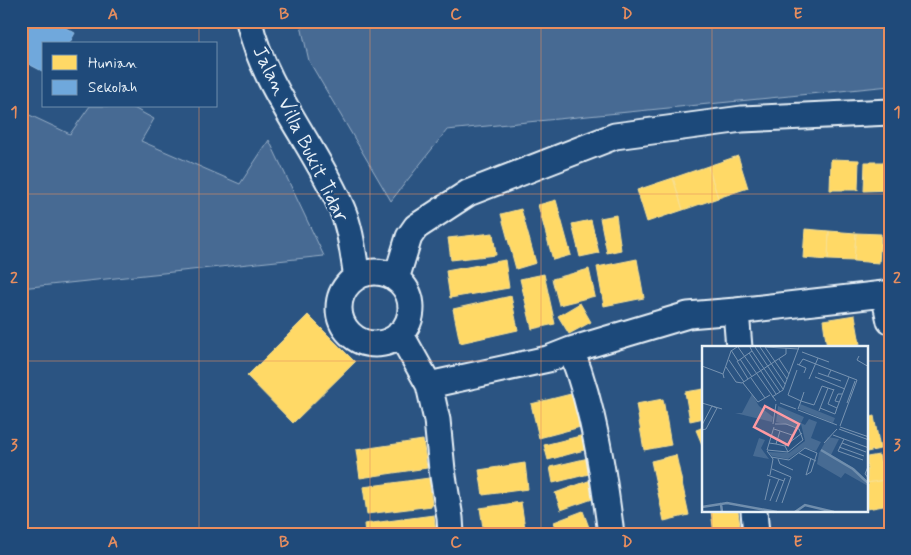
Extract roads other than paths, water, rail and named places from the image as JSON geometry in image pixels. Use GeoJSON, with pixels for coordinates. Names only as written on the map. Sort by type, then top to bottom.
{"type":"FeatureCollection","features":[{"type":"Feature","properties":{"kind":"street","name":"Jalan Villa Bukit Tidar"},"geometry":{"type":"LineString","coordinates":[[249,21],[254,41],[265,68],[328,179],[346,220],[345,284]]}},
{"type":"Feature","properties":{"kind":"street"},"geometry":{"type":"LineString","coordinates":[[396,278],[409,237],[416,227],[468,193],[615,136],[742,119],[890,112]]}},
{"type":"Feature","properties":{"kind":"street"},"geometry":{"type":"LineString","coordinates":[[377,272],[396,278],[405,287],[410,298],[411,311],[408,322],[400,333],[391,340],[381,343],[369,343],[358,340],[349,333],[342,324],[339,313],[339,302],[345,284],[366,273],[377,272]]}},
{"type":"Feature","properties":{"kind":"street"},"geometry":{"type":"LineString","coordinates":[[429,384],[523,366],[688,315],[887,294],[890,321]]}},
{"type":"Feature","properties":{"kind":"street"},"geometry":{"type":"LineString","coordinates":[[736,311],[739,346]]}},
{"type":"Feature","properties":{"kind":"street"},"geometry":{"type":"LineString","coordinates":[[400,333],[429,384],[437,420],[451,534]]}},
{"type":"Feature","properties":{"kind":"street"},"geometry":{"type":"LineString","coordinates":[[571,350],[583,380],[593,422],[611,534]]}},
{"type":"Feature","properties":{"kind":"street"},"geometry":{"type":"LineString","coordinates":[[754,512],[756,534]]}}]}
